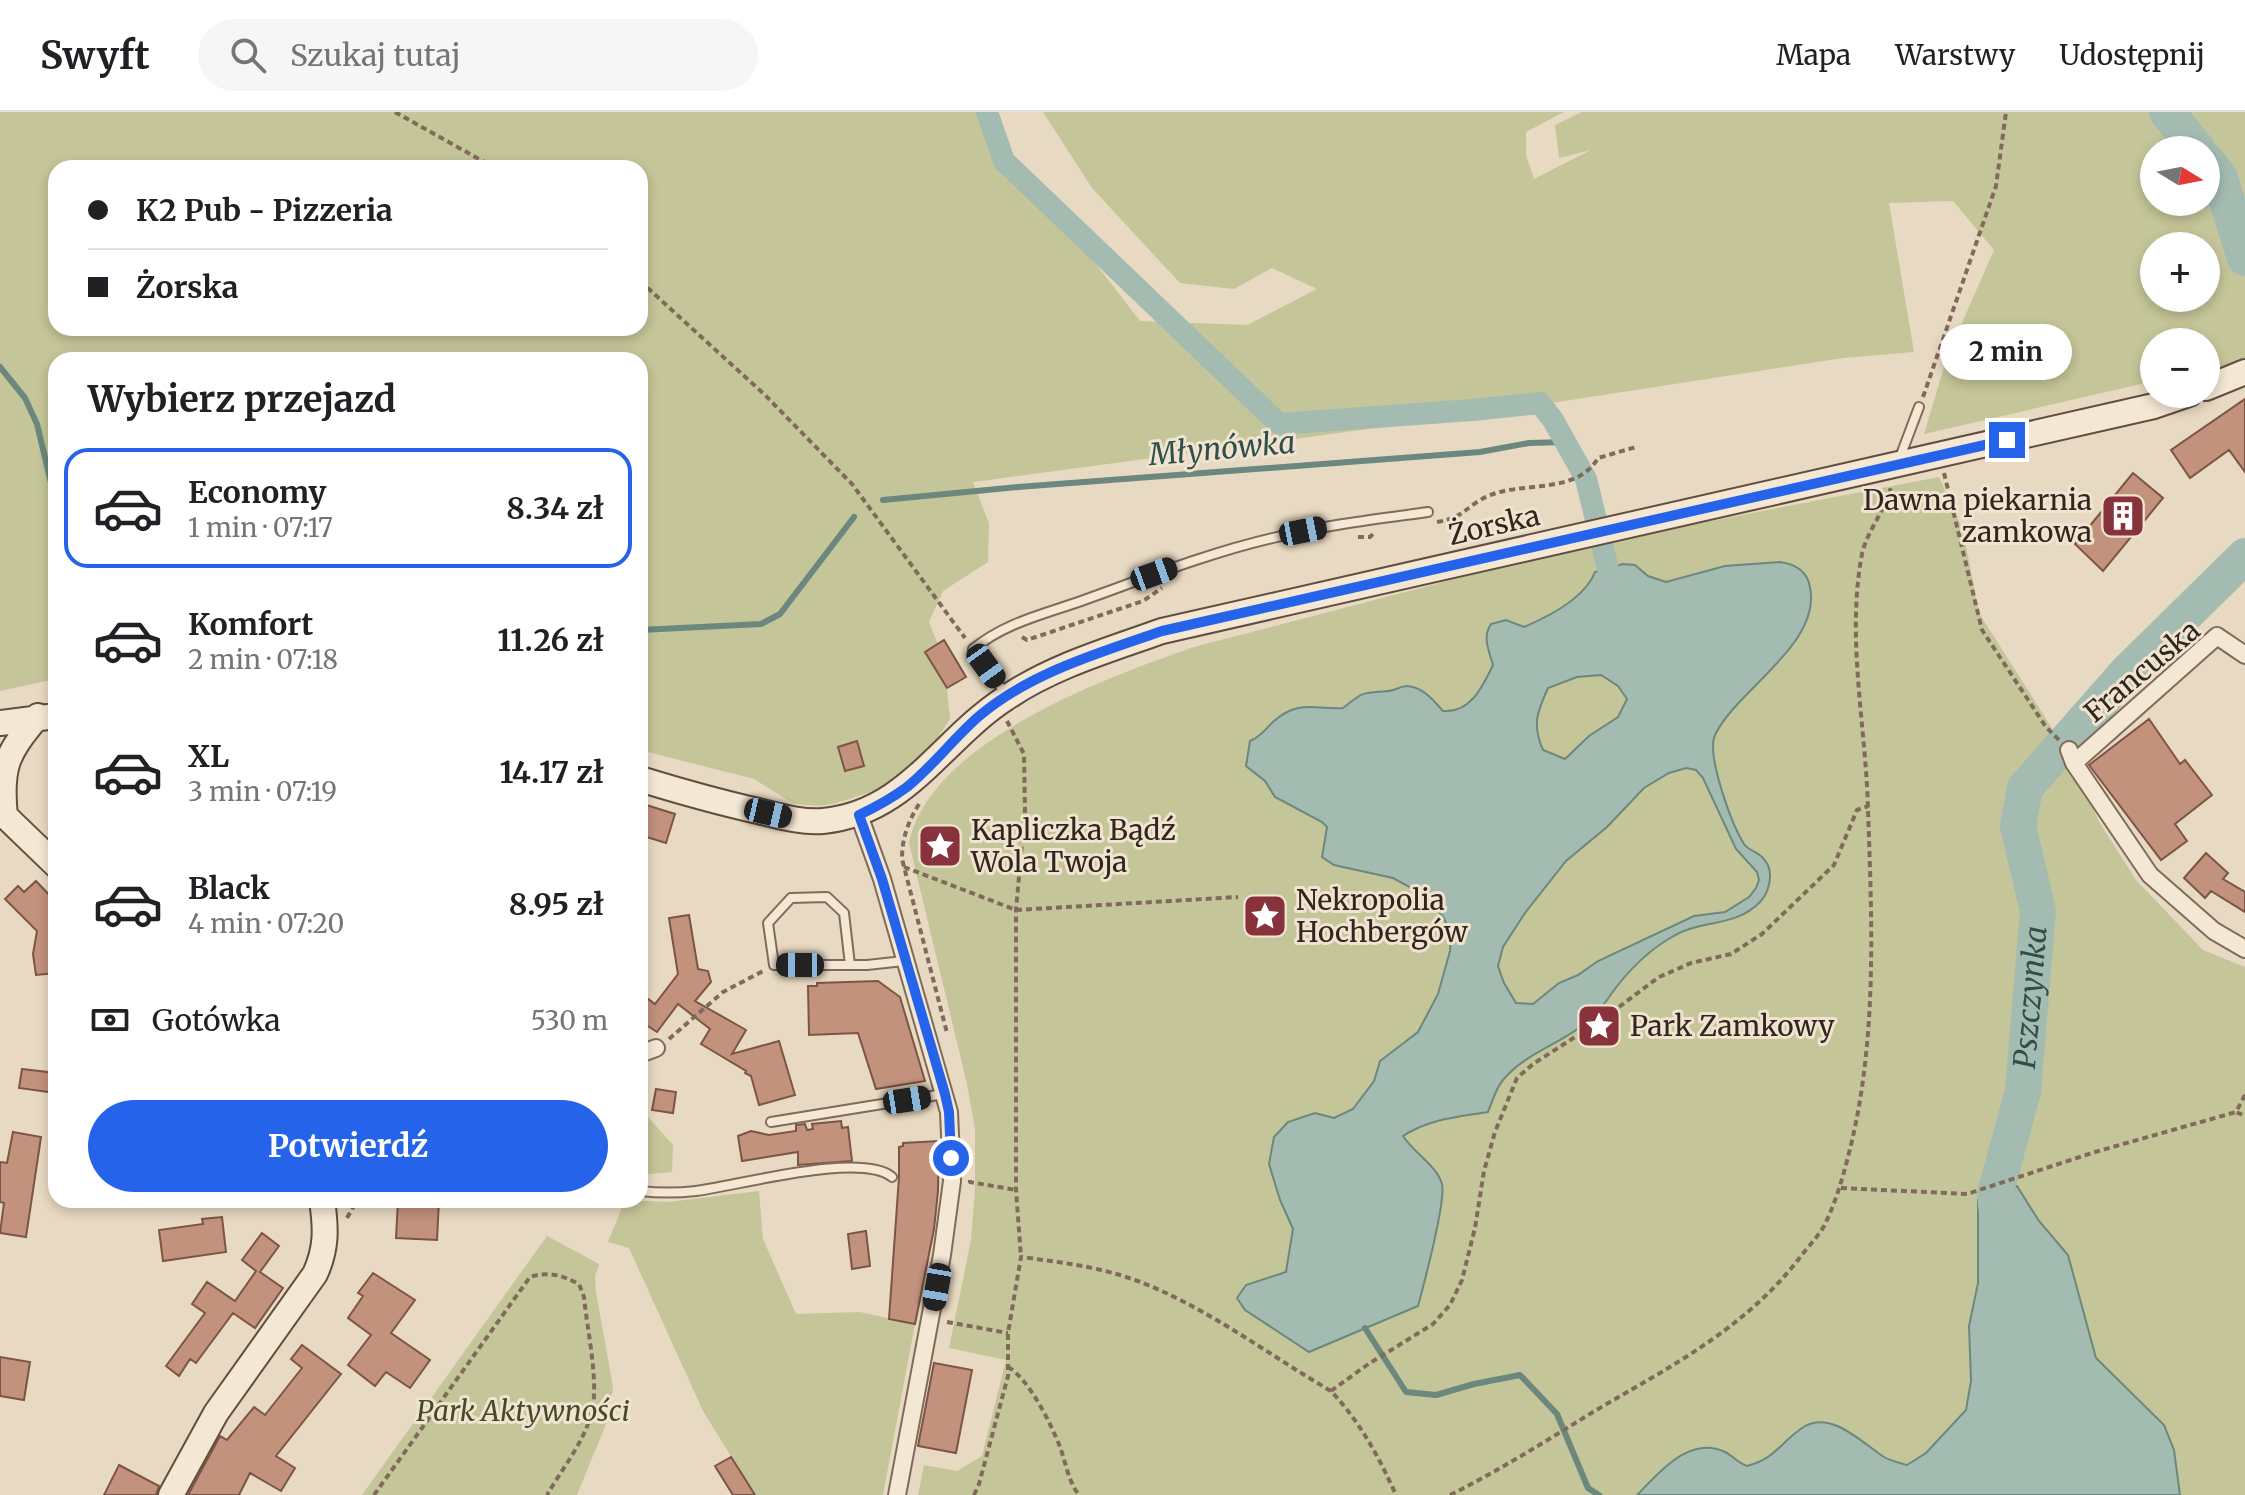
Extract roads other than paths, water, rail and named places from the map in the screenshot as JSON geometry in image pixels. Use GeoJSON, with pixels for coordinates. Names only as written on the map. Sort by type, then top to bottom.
{"type":"FeatureCollection","features":[{"type":"Feature","properties":{"kind":"main road"},"geometry":{"type":"LineString","coordinates":[[2220,382],[2245,372]]}},
{"type":"Feature","properties":{"kind":"main road","name":"Żorska"},"geometry":{"type":"LineString","coordinates":[[648,781],[792,819],[821,822],[859,815],[908,786],[979,716],[1006,707],[1039,678],[1162,631],[2145,408]]}},
{"type":"Feature","properties":{"kind":"main road"},"geometry":{"type":"LineString","coordinates":[[0,723],[47,716]]}},
{"type":"Feature","properties":{"kind":"main road"},"geometry":{"type":"LineString","coordinates":[[47,716],[21,736],[6,761],[3,814],[48,857]]}},
{"type":"Feature","properties":{"kind":"main road"},"geometry":{"type":"LineString","coordinates":[[171,1495],[216,1413],[315,1274],[327,1231],[323,1208]]}},
{"type":"Feature","properties":{"kind":"street","name":"Francuska"},"geometry":{"type":"LineString","coordinates":[[2245,655],[2217,636],[2071,756],[2150,875],[2214,931],[2245,949]]}},
{"type":"Feature","properties":{"kind":"street"},"geometry":{"type":"LineString","coordinates":[[859,815],[882,879],[949,1112],[952,1181],[932,1319],[897,1495]]}},
{"type":"Feature","properties":{"kind":"lane"},"geometry":{"type":"LineString","coordinates":[[1897,464],[1919,407]]}},
{"type":"Feature","properties":{"kind":"lane"},"geometry":{"type":"LineString","coordinates":[[1006,707],[973,649],[989,636],[1030,616],[1228,549],[1328,526],[1428,512]]}},
{"type":"Feature","properties":{"kind":"lane"},"geometry":{"type":"LineString","coordinates":[[850,965],[844,913],[827,897],[791,898],[768,923],[774,965],[850,965],[904,961]]}},
{"type":"Feature","properties":{"kind":"lane"},"geometry":{"type":"LineString","coordinates":[[771,1122],[945,1094]]}},
{"type":"Feature","properties":{"kind":"lane"},"geometry":{"type":"LineString","coordinates":[[648,1191],[697,1191],[836,1169],[867,1168],[886,1172],[892,1177]]}},
{"type":"Feature","properties":{"kind":"waterway"},"geometry":{"type":"LineString","coordinates":[[987,112],[1004,161],[1279,424],[1540,403],[1586,479],[1608,569]]}},
{"type":"Feature","properties":{"kind":"waterway","name":"Pszczynka"},"geometry":{"type":"LineString","coordinates":[[2167,112],[2187,136]]}},
{"type":"Feature","properties":{"kind":"waterway","name":"Pszczynka"},"geometry":{"type":"LineString","coordinates":[[2220,179],[2245,258]]}},
{"type":"Feature","properties":{"kind":"waterway","name":"Młynówka"},"geometry":{"type":"LineString","coordinates":[[0,367],[25,398],[37,424],[48,470]]}},
{"type":"Feature","properties":{"kind":"waterway","name":"Młynówka"},"geometry":{"type":"LineString","coordinates":[[883,500],[1480,452],[1529,443],[1566,442]]}},
{"type":"Feature","properties":{"kind":"waterway","name":"Młynówka"},"geometry":{"type":"LineString","coordinates":[[648,630],[761,624],[780,614],[854,517]]}},
{"type":"Feature","properties":{"kind":"waterway","name":"Pszczynka"},"geometry":{"type":"LineString","coordinates":[[2000,1243],[1995,1194],[2023,1091],[2038,911],[2018,826],[2025,788],[2128,671],[2245,556]]}},
{"type":"Feature","properties":{"kind":"waterway"},"geometry":{"type":"LineString","coordinates":[[1365,1328],[1406,1392],[1436,1395],[1520,1375],[1557,1414],[1588,1488],[1599,1495]]}},
{"type":"Feature","properties":{"kind":"place","name":"Dawna piekarnia zamkowa"},"geometry":{"type":"Point","coordinates":[2123,516]}},
{"type":"Feature","properties":{"kind":"place","name":"Kapliczka Bądź Wola Twoja"},"geometry":{"type":"Point","coordinates":[940,846]}},
{"type":"Feature","properties":{"kind":"place","name":"Nekropolia Hochbergów"},"geometry":{"type":"Point","coordinates":[1265,916]}},
{"type":"Feature","properties":{"kind":"place","name":"Park Zamkowy"},"geometry":{"type":"Point","coordinates":[1599,1026]}},
{"type":"Feature","properties":{"kind":"park label","name":"Park Aktywności"},"geometry":{"type":"Point","coordinates":[523,1411]}}]}
